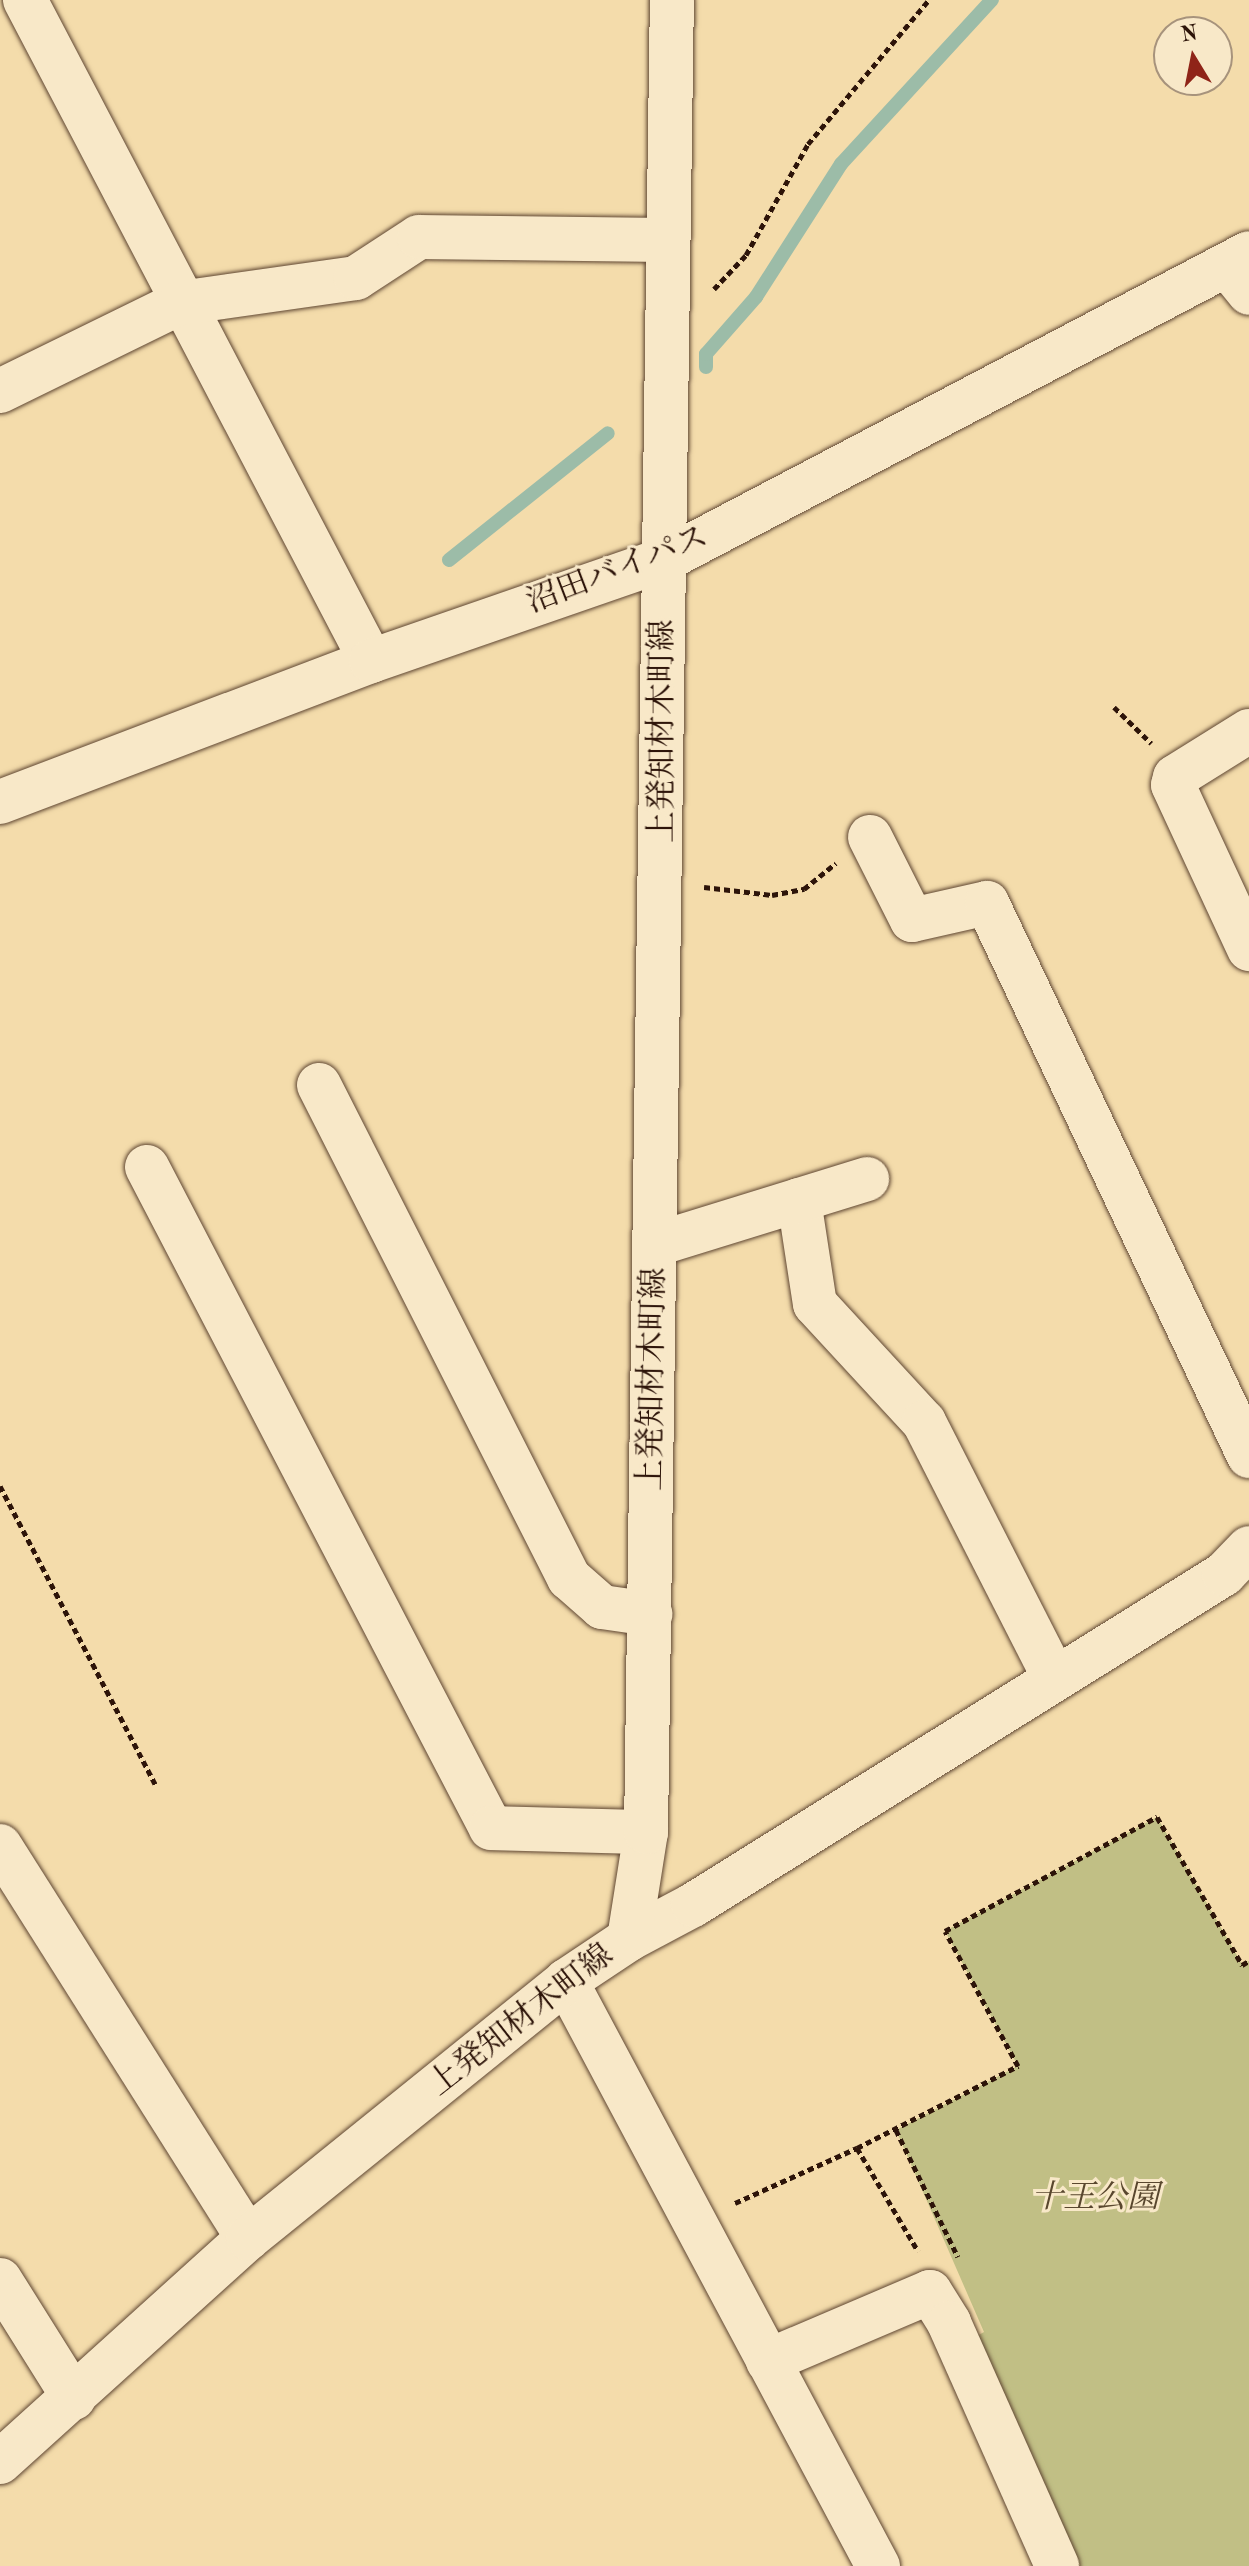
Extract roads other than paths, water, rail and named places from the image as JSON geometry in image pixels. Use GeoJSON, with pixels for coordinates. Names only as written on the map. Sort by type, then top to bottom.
{"type":"FeatureCollection","features":[{"type":"Feature","properties":{"kind":"street"},"geometry":{"type":"LineString","coordinates":[[25,0],[180,303],[371,661]]}},
{"type":"Feature","properties":{"kind":"street","name":"上発知材木町線"},"geometry":{"type":"LineString","coordinates":[[0,2462],[248,2238],[566,1981],[629,1939],[646,1832],[663,882],[669,324],[665,240],[672,0]]}},
{"type":"Feature","properties":{"kind":"street"},"geometry":{"type":"LineString","coordinates":[[0,391],[180,303],[356,278],[419,237],[665,240]]}},
{"type":"Feature","properties":{"kind":"street","name":"沼田バイパス"},"geometry":{"type":"LineString","coordinates":[[0,802],[371,661],[666,559],[1242,271]]}},
{"type":"Feature","properties":{"kind":"street"},"geometry":{"type":"LineString","coordinates":[[1249,731],[1175,777],[1173,785],[1249,949]]}},
{"type":"Feature","properties":{"kind":"street"},"geometry":{"type":"LineString","coordinates":[[870,837],[912,920],[987,903],[1249,1456]]}},
{"type":"Feature","properties":{"kind":"street"},"geometry":{"type":"LineString","coordinates":[[319,1085],[569,1578],[602,1607],[650,1614]]}},
{"type":"Feature","properties":{"kind":"street"},"geometry":{"type":"LineString","coordinates":[[147,1167],[491,1828],[646,1832]]}},
{"type":"Feature","properties":{"kind":"street"},"geometry":{"type":"LineString","coordinates":[[657,1244],[867,1179]]}},
{"type":"Feature","properties":{"kind":"street"},"geometry":{"type":"LineString","coordinates":[[799,1200],[815,1304],[924,1422],[1055,1679]]}},
{"type":"Feature","properties":{"kind":"street"},"geometry":{"type":"LineString","coordinates":[[629,1939],[693,1905],[1224,1574],[1249,1548]]}},
{"type":"Feature","properties":{"kind":"street"},"geometry":{"type":"LineString","coordinates":[[0,1846],[248,2238]]}},
{"type":"Feature","properties":{"kind":"street"},"geometry":{"type":"LineString","coordinates":[[566,1981],[878,2566]]}},
{"type":"Feature","properties":{"kind":"street"},"geometry":{"type":"LineString","coordinates":[[0,2280],[74,2398]]}},
{"type":"Feature","properties":{"kind":"street"},"geometry":{"type":"LineString","coordinates":[[768,2361],[947,2280],[949,2323],[1057,2566]]}},
{"type":"Feature","properties":{"kind":"waterway"},"geometry":{"type":"LineString","coordinates":[[706,367],[706,354],[756,297],[841,164],[992,0]]}},
{"type":"Feature","properties":{"kind":"waterway"},"geometry":{"type":"LineString","coordinates":[[449,560],[608,433]]}},
{"type":"Feature","properties":{"kind":"park label","name":"十王公園"},"geometry":{"type":"Point","coordinates":[1095,2199]}}]}
